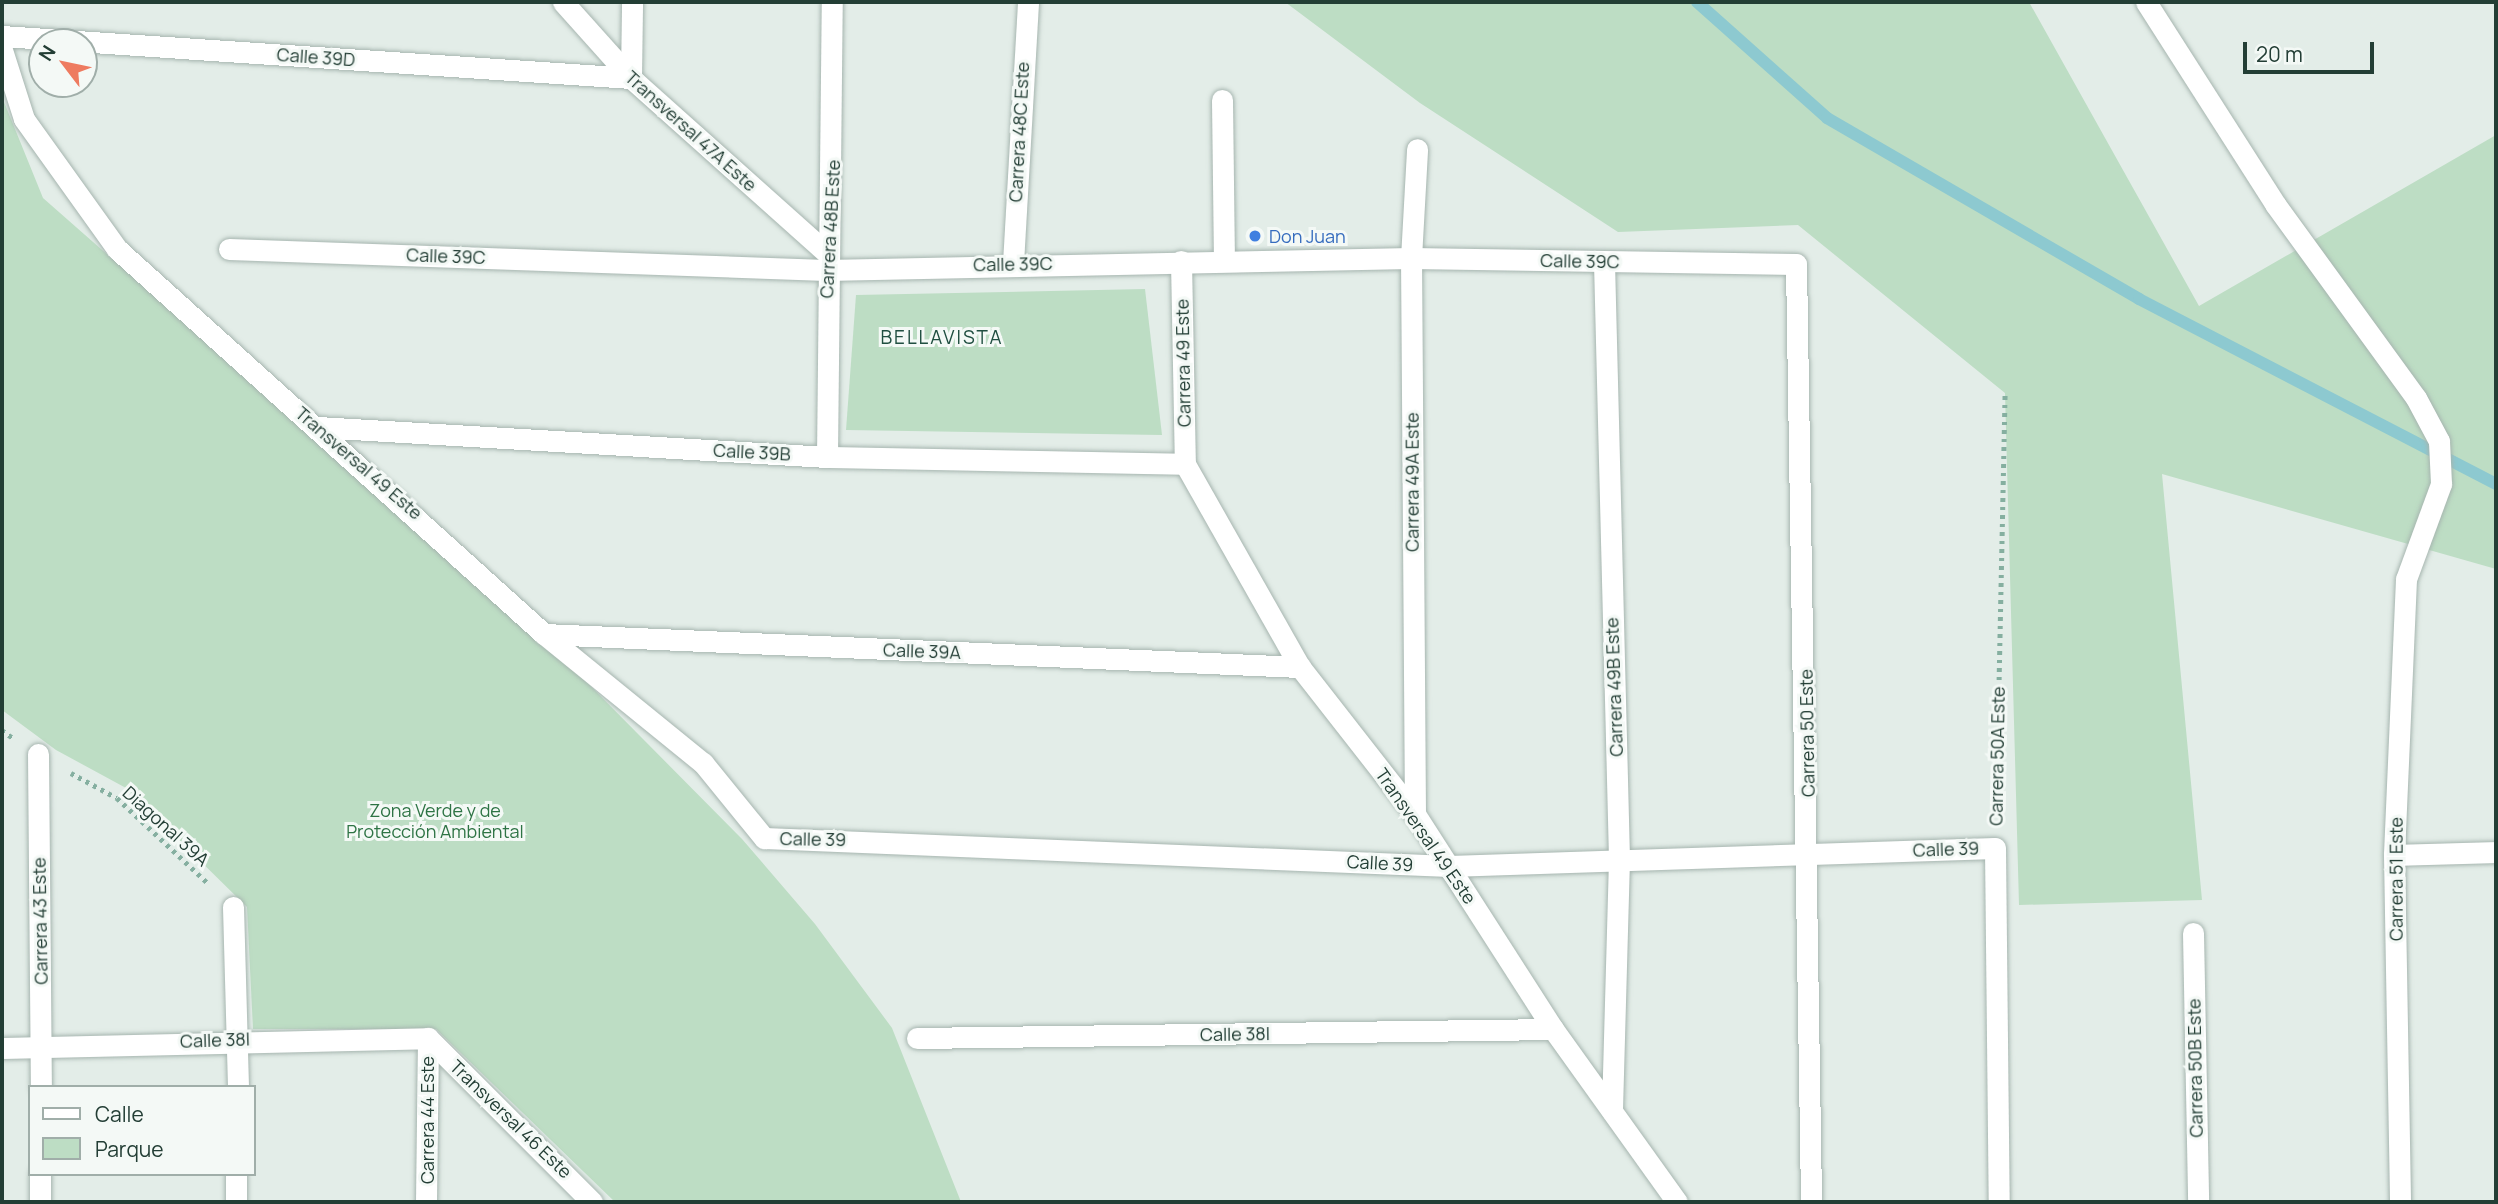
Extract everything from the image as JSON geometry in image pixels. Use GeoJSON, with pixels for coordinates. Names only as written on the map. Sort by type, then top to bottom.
{"type":"FeatureCollection","features":[{"type":"Feature","properties":{"kind":"street","name":"Transversal 47A Este"},"geometry":{"type":"LineString","coordinates":[[563,2],[631,78],[827,262]]}},
{"type":"Feature","properties":{"kind":"street"},"geometry":{"type":"LineString","coordinates":[[631,78],[632,2]]}},
{"type":"Feature","properties":{"kind":"street","name":"Carrera 48B Este"},"geometry":{"type":"LineString","coordinates":[[827,457],[827,262],[834,145],[832,2]]}},
{"type":"Feature","properties":{"kind":"street","name":"Carrera 48C Este"},"geometry":{"type":"LineString","coordinates":[[1013,263],[1028,2]]}},
{"type":"Feature","properties":{"kind":"street","name":"Carrera 51 Este"},"geometry":{"type":"LineString","coordinates":[[2146,2],[2275,204],[2416,398],[2439,441],[2441,484],[2406,579],[2394,855],[2400,1202]]}},
{"type":"Feature","properties":{"kind":"street","name":"Calle 39D"},"geometry":{"type":"LineString","coordinates":[[2,36],[631,78]]}},
{"type":"Feature","properties":{"kind":"street","name":"Transversal 49 Este"},"geometry":{"type":"LineString","coordinates":[[2,50],[24,120],[117,249],[318,427],[544,634],[703,763],[764,838]]}},
{"type":"Feature","properties":{"kind":"street"},"geometry":{"type":"LineString","coordinates":[[1222,100],[1224,261]]}},
{"type":"Feature","properties":{"kind":"street","name":"Carrera 49A Este"},"geometry":{"type":"LineString","coordinates":[[1415,814],[1411,258],[1417,149]]}},
{"type":"Feature","properties":{"kind":"street","name":"Calle 39C"},"geometry":{"type":"LineString","coordinates":[[229,249],[827,262],[1013,263],[1411,258],[1796,264]]}},
{"type":"Feature","properties":{"kind":"street","name":"Carrera 49 Este"},"geometry":{"type":"LineString","coordinates":[[1181,261],[1185,464]]}},
{"type":"Feature","properties":{"kind":"street","name":"Carrera 49B Este"},"geometry":{"type":"LineString","coordinates":[[1604,262],[1619,859],[1612,1111]]}},
{"type":"Feature","properties":{"kind":"street","name":"Carrera 50 Este"},"geometry":{"type":"LineString","coordinates":[[1796,264],[1809,855],[1811,1202]]}},
{"type":"Feature","properties":{"kind":"street","name":"Calle 39B"},"geometry":{"type":"LineString","coordinates":[[318,427],[827,457],[1185,464]]}},
{"type":"Feature","properties":{"kind":"street","name":"Transversal 49 Este"},"geometry":{"type":"LineString","coordinates":[[1185,464],[1300,667],[1415,814],[1553,1029],[1677,1202]]}},
{"type":"Feature","properties":{"kind":"street","name":"Calle 39A"},"geometry":{"type":"LineString","coordinates":[[544,634],[1300,667]]}},
{"type":"Feature","properties":{"kind":"street","name":"Carrera 43 Este"},"geometry":{"type":"LineString","coordinates":[[38,754],[41,1085]]}},
{"type":"Feature","properties":{"kind":"street","name":"Calle 39"},"geometry":{"type":"LineString","coordinates":[[764,838],[1449,866],[1995,848]]}},
{"type":"Feature","properties":{"kind":"street","name":"Carrera 50A Este"},"geometry":{"type":"LineString","coordinates":[[1995,848],[1999,1202]]}},
{"type":"Feature","properties":{"kind":"street"},"geometry":{"type":"LineString","coordinates":[[2394,855],[2496,852]]}},
{"type":"Feature","properties":{"kind":"street"},"geometry":{"type":"LineString","coordinates":[[233,907],[240,1039],[239,1085]]}},
{"type":"Feature","properties":{"kind":"street","name":"Carrera 50B Este"},"geometry":{"type":"LineString","coordinates":[[2193,933],[2198,1202]]}},
{"type":"Feature","properties":{"kind":"street","name":"Calle 38I"},"geometry":{"type":"LineString","coordinates":[[917,1038],[1553,1029]]}},
{"type":"Feature","properties":{"kind":"street","name":"Calle 38I"},"geometry":{"type":"LineString","coordinates":[[2,1048],[240,1039],[428,1038]]}},
{"type":"Feature","properties":{"kind":"street","name":"Carrera 44 Este"},"geometry":{"type":"LineString","coordinates":[[426,1202],[428,1038]]}},
{"type":"Feature","properties":{"kind":"street","name":"Transversal 46 Este"},"geometry":{"type":"LineString","coordinates":[[428,1038],[592,1202]]}},
{"type":"Feature","properties":{"kind":"street"},"geometry":{"type":"LineString","coordinates":[[40,1176],[40,1202]]}},
{"type":"Feature","properties":{"kind":"street"},"geometry":{"type":"LineString","coordinates":[[236,1176],[236,1202]]}},
{"type":"Feature","properties":{"kind":"path","name":"Carrera 50A Este"},"geometry":{"type":"LineString","coordinates":[[1995,848],[2005,393]]}},
{"type":"Feature","properties":{"kind":"path","name":"Diagonal 39A"},"geometry":{"type":"LineString","coordinates":[[2,730],[38,754],[117,798],[233,907]]}},
{"type":"Feature","properties":{"kind":"green space"},"geometry":{"type":"Polygon","coordinates":[[[1285,2],[2029,2],[2199,306],[2496,135],[2496,569],[2162,474],[2202,900],[2019,905],[2005,393],[1798,225],[1618,232],[1420,103],[1285,2]]]}},
{"type":"Feature","properties":{"kind":"green space","name":"Zona Verde y de Protección Ambiental"},"geometry":{"type":"Polygon","coordinates":[[[2,97],[43,198],[541,636],[742,839],[815,924],[892,1028],[961,1202],[615,1202],[436,1029],[253,1029],[247,907],[126,788],[56,750],[2,710],[2,97]]]}},
{"type":"Feature","properties":{"kind":"green space"},"geometry":{"type":"Polygon","coordinates":[[[1145,289],[1162,435],[846,430],[856,295],[1145,289]]]}},
{"type":"Feature","properties":{"kind":"waterway"},"geometry":{"type":"LineString","coordinates":[[1697,2],[1827,118],[2139,299],[2496,484]]}},
{"type":"Feature","properties":{"kind":"place","name":"Don Juan"},"geometry":{"type":"Point","coordinates":[1255,236]}},
{"type":"Feature","properties":{"kind":"district","name":"BELLAVISTA"},"geometry":{"type":"Point","coordinates":[942,338]}}]}
